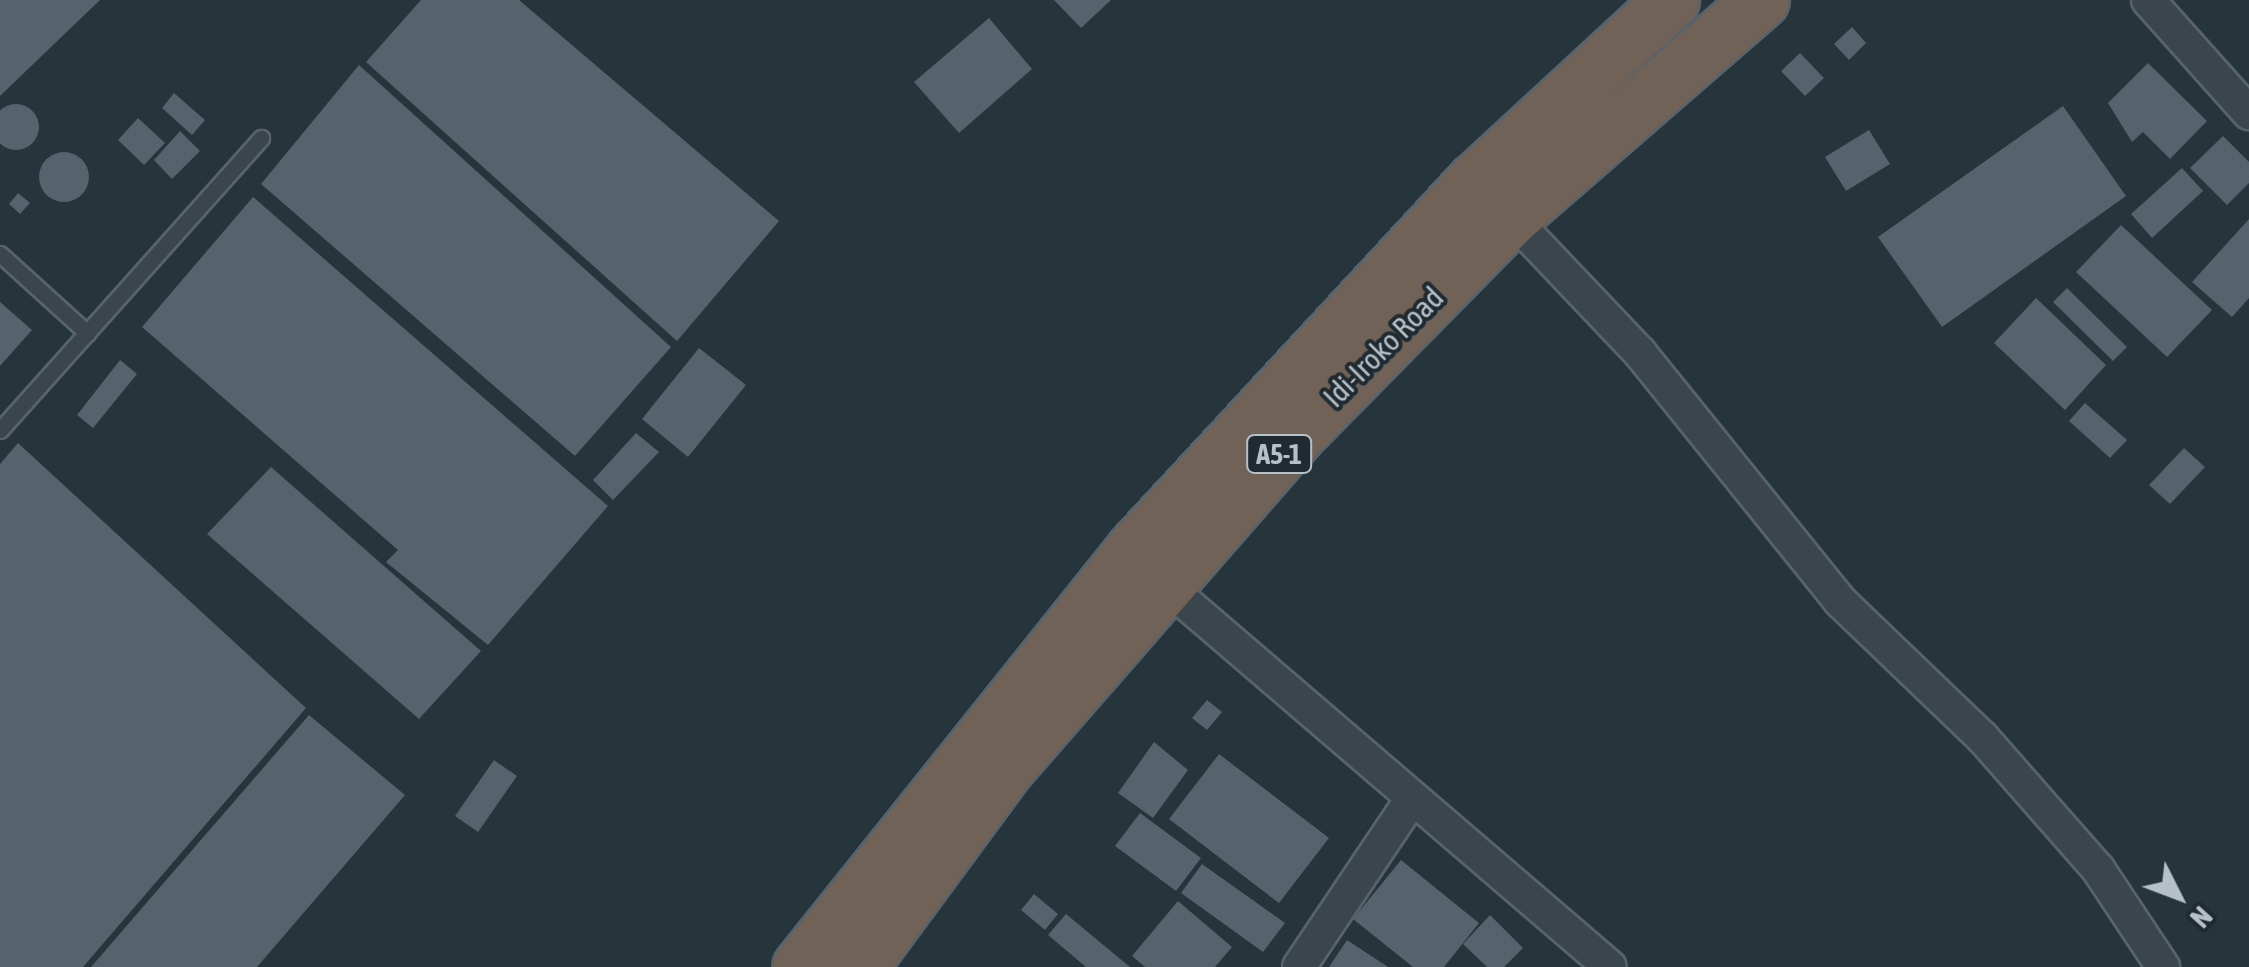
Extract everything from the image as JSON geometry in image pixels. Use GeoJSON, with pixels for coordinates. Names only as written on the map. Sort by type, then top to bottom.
{"type":"FeatureCollection","features":[{"type":"Feature","properties":{"kind":"highway","name":"A5-1"},"geometry":{"type":"LineString","coordinates":[[800,967],[911,818],[1175,504],[1474,182],[1671,0]]}},
{"type":"Feature","properties":{"kind":"highway","name":"Idi-Iroko Road"},"geometry":{"type":"LineString","coordinates":[[859,967],[1004,770],[1165,584],[1511,217],[1761,0]]}},
{"type":"Feature","properties":{"kind":"street"},"geometry":{"type":"LineString","coordinates":[[2148,0],[2249,114]]}},
{"type":"Feature","properties":{"kind":"street"},"geometry":{"type":"LineString","coordinates":[[1511,217],[1640,353],[1840,602],[1982,737],[2098,869],[2164,967]]}},
{"type":"Feature","properties":{"kind":"street"},"geometry":{"type":"LineString","coordinates":[[1165,584],[1410,802],[1610,967]]}},
{"type":"Feature","properties":{"kind":"street"},"geometry":{"type":"LineString","coordinates":[[1299,967],[1410,802]]}},
{"type":"Feature","properties":{"kind":"lane"},"geometry":{"type":"LineString","coordinates":[[0,430],[262,138]]}},
{"type":"Feature","properties":{"kind":"lane"},"geometry":{"type":"LineString","coordinates":[[0,254],[87,333]]}},
{"type":"Feature","properties":{"kind":"building"},"geometry":{"type":"Polygon","coordinates":[[[0,0],[100,0],[0,96],[0,0]]]}},
{"type":"Feature","properties":{"kind":"building"},"geometry":{"type":"Polygon","coordinates":[[[421,0],[519,0],[779,221],[677,341],[366,62],[421,0]]]}},
{"type":"Feature","properties":{"kind":"building"},"geometry":{"type":"Polygon","coordinates":[[[1054,0],[1111,0],[1081,28],[1054,0]]]}},
{"type":"Feature","properties":{"kind":"building"},"geometry":{"type":"Polygon","coordinates":[[[989,18],[1032,69],[959,133],[914,82],[989,18]]]}},
{"type":"Feature","properties":{"kind":"building"},"geometry":{"type":"Polygon","coordinates":[[[1852,27],[1866,43],[1849,60],[1834,44],[1852,27]]]}},
{"type":"Feature","properties":{"kind":"building"},"geometry":{"type":"Polygon","coordinates":[[[1800,53],[1824,78],[1805,96],[1781,71],[1800,53]]]}},
{"type":"Feature","properties":{"kind":"building"},"geometry":{"type":"Polygon","coordinates":[[[2148,63],[2207,121],[2170,159],[2143,132],[2132,142],[2108,103],[2148,63]]]}},
{"type":"Feature","properties":{"kind":"building"},"geometry":{"type":"Polygon","coordinates":[[[359,65],[671,347],[575,456],[261,184],[359,65]]]}},
{"type":"Feature","properties":{"kind":"building"},"geometry":{"type":"Polygon","coordinates":[[[174,93],[205,120],[192,135],[162,108],[174,93]]]}},
{"type":"Feature","properties":{"kind":"building"},"geometry":{"type":"Polygon","coordinates":[[[16,104],[32,111],[39,127],[32,143],[16,150],[0,143],[-7,127],[0,111],[16,104]]]}},
{"type":"Feature","properties":{"kind":"building"},"geometry":{"type":"Polygon","coordinates":[[[2063,106],[2126,196],[1942,327],[1878,237],[2063,106]]]}},
{"type":"Feature","properties":{"kind":"building"},"geometry":{"type":"Polygon","coordinates":[[[138,118],[165,143],[144,165],[118,140],[138,118]]]}},
{"type":"Feature","properties":{"kind":"building"},"geometry":{"type":"Polygon","coordinates":[[[1869,130],[1890,164],[1846,191],[1825,157],[1869,130]]]}},
{"type":"Feature","properties":{"kind":"building"},"geometry":{"type":"Polygon","coordinates":[[[180,131],[200,151],[172,179],[154,160],[180,131]]]}},
{"type":"Feature","properties":{"kind":"building"},"geometry":{"type":"Polygon","coordinates":[[[2223,136],[2249,162],[2249,183],[2227,205],[2190,168],[2223,136]]]}},
{"type":"Feature","properties":{"kind":"building"},"geometry":{"type":"Polygon","coordinates":[[[64,152],[82,159],[89,177],[82,195],[64,202],[46,195],[39,177],[46,159],[64,152]]]}},
{"type":"Feature","properties":{"kind":"building"},"geometry":{"type":"Polygon","coordinates":[[[2182,168],[2203,191],[2152,238],[2131,214],[2182,168]]]}},
{"type":"Feature","properties":{"kind":"building"},"geometry":{"type":"Polygon","coordinates":[[[18,193],[30,203],[20,214],[9,204],[18,193]]]}},
{"type":"Feature","properties":{"kind":"building"},"geometry":{"type":"Polygon","coordinates":[[[253,197],[608,506],[488,645],[386,562],[398,550],[142,327],[253,197]]]}},
{"type":"Feature","properties":{"kind":"building"},"geometry":{"type":"Polygon","coordinates":[[[2249,219],[2249,298],[2232,317],[2192,282],[2249,219]]]}},
{"type":"Feature","properties":{"kind":"building"},"geometry":{"type":"Polygon","coordinates":[[[2121,225],[2212,310],[2167,357],[2076,272],[2121,225]]]}},
{"type":"Feature","properties":{"kind":"building"},"geometry":{"type":"Polygon","coordinates":[[[2067,288],[2127,347],[2113,361],[2053,302],[2067,288]]]}},
{"type":"Feature","properties":{"kind":"building"},"geometry":{"type":"Polygon","coordinates":[[[2036,298],[2106,365],[2065,410],[1994,343],[2036,298]]]}},
{"type":"Feature","properties":{"kind":"building"},"geometry":{"type":"Polygon","coordinates":[[[0,302],[32,330],[0,366],[0,302]]]}},
{"type":"Feature","properties":{"kind":"building"},"geometry":{"type":"Polygon","coordinates":[[[699,348],[746,385],[688,457],[642,419],[699,348]]]}},
{"type":"Feature","properties":{"kind":"building"},"geometry":{"type":"Polygon","coordinates":[[[120,360],[137,374],[93,428],[77,415],[120,360]]]}},
{"type":"Feature","properties":{"kind":"building"},"geometry":{"type":"Polygon","coordinates":[[[2085,403],[2127,440],[2110,458],[2069,421],[2085,403]]]}},
{"type":"Feature","properties":{"kind":"building"},"geometry":{"type":"Polygon","coordinates":[[[636,433],[659,452],[613,500],[593,480],[636,433]]]}},
{"type":"Feature","properties":{"kind":"building"},"geometry":{"type":"Polygon","coordinates":[[[18,443],[306,708],[83,967],[0,967],[0,464],[18,443]]]}},
{"type":"Feature","properties":{"kind":"building"},"geometry":{"type":"Polygon","coordinates":[[[2184,448],[2205,467],[2170,504],[2149,485],[2184,448]]]}},
{"type":"Feature","properties":{"kind":"building"},"geometry":{"type":"Polygon","coordinates":[[[271,467],[481,651],[419,719],[207,534],[271,467]]]}},
{"type":"Feature","properties":{"kind":"building"},"geometry":{"type":"Polygon","coordinates":[[[1207,700],[1222,712],[1207,730],[1192,718],[1207,700]]]}},
{"type":"Feature","properties":{"kind":"building"},"geometry":{"type":"Polygon","coordinates":[[[309,715],[405,795],[257,967],[91,967],[309,715]]]}},
{"type":"Feature","properties":{"kind":"building"},"geometry":{"type":"Polygon","coordinates":[[[1154,742],[1188,770],[1153,818],[1118,793],[1154,742]]]}},
{"type":"Feature","properties":{"kind":"building"},"geometry":{"type":"Polygon","coordinates":[[[1219,754],[1329,838],[1279,903],[1169,819],[1219,754]]]}},
{"type":"Feature","properties":{"kind":"building"},"geometry":{"type":"Polygon","coordinates":[[[494,760],[517,776],[478,832],[455,816],[494,760]]]}},
{"type":"Feature","properties":{"kind":"building"},"geometry":{"type":"Polygon","coordinates":[[[1140,813],[1201,858],[1176,891],[1115,846],[1140,813]]]}},
{"type":"Feature","properties":{"kind":"building"},"geometry":{"type":"Polygon","coordinates":[[[1401,860],[1479,923],[1444,967],[1413,967],[1353,919],[1401,860]]]}},
{"type":"Feature","properties":{"kind":"building"},"geometry":{"type":"Polygon","coordinates":[[[1202,864],[1285,923],[1263,952],[1181,893],[1202,864]]]}},
{"type":"Feature","properties":{"kind":"building"},"geometry":{"type":"Polygon","coordinates":[[[1034,894],[1058,914],[1045,930],[1021,910],[1034,894]]]}},
{"type":"Feature","properties":{"kind":"building"},"geometry":{"type":"Polygon","coordinates":[[[1178,901],[1232,947],[1215,967],[1145,967],[1132,956],[1178,901]]]}},
{"type":"Feature","properties":{"kind":"building"},"geometry":{"type":"Polygon","coordinates":[[[1066,914],[1130,967],[1086,967],[1048,935],[1066,914]]]}},
{"type":"Feature","properties":{"kind":"building"},"geometry":{"type":"Polygon","coordinates":[[[1490,915],[1523,948],[1504,967],[1487,967],[1463,944],[1490,915]]]}},
{"type":"Feature","properties":{"kind":"building"},"geometry":{"type":"Polygon","coordinates":[[[1347,940],[1388,967],[1329,967],[1347,940]]]}}]}
